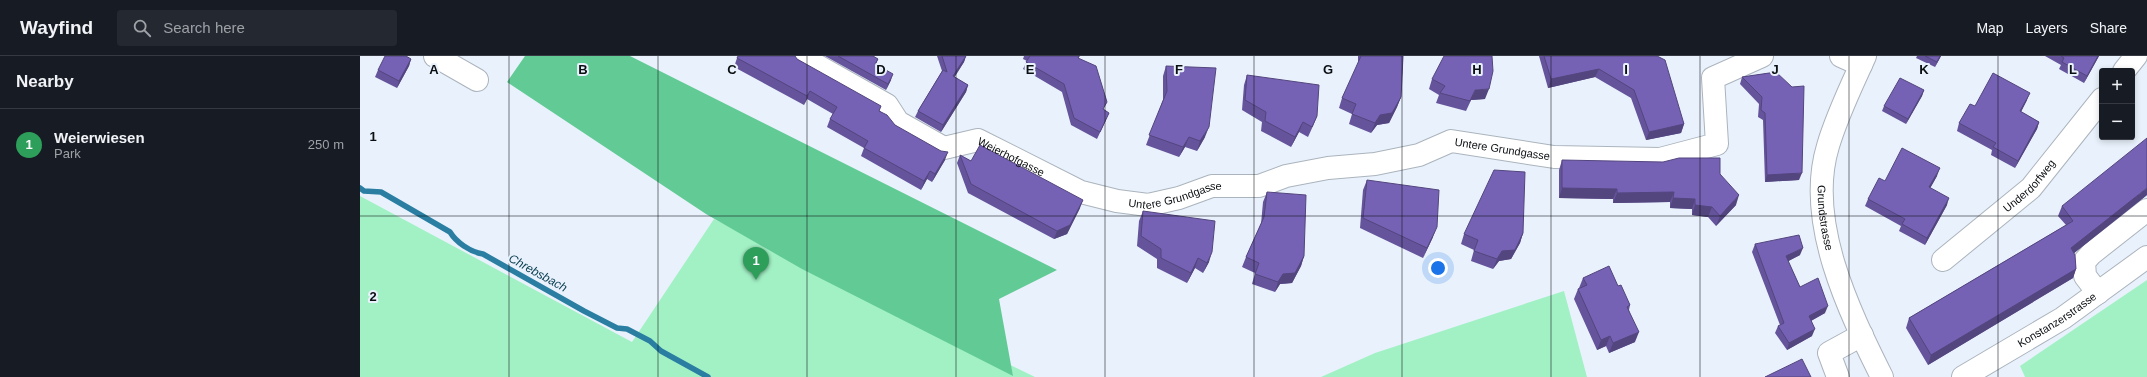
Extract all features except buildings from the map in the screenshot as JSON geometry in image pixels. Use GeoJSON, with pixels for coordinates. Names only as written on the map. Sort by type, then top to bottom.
{"type":"FeatureCollection","features":[{"type":"Feature","properties":{"kind":"street"},"geometry":{"type":"LineString","coordinates":[[435,56],[477,80]]}},
{"type":"Feature","properties":{"kind":"street","name":"Weierhofgasse"},"geometry":{"type":"LineString","coordinates":[[800,56],[886,105],[898,122],[944,148],[978,140],[1081,192]]}},
{"type":"Feature","properties":{"kind":"street","name":"Untere Grundgasse"},"geometry":{"type":"LineString","coordinates":[[1081,192],[1117,201],[1148,205],[1180,198],[1212,186],[1259,186],[1286,176],[1328,168],[1375,164],[1419,155],[1452,141],[1554,157],[1660,159],[1717,144],[1713,78],[1762,56]]}},
{"type":"Feature","properties":{"kind":"street"},"geometry":{"type":"LineString","coordinates":[[1841,56],[1863,60]]}},
{"type":"Feature","properties":{"kind":"street"},"geometry":{"type":"LineString","coordinates":[[2126,68],[2136,56]]}},
{"type":"Feature","properties":{"kind":"street","name":"Grundstrasse"},"geometry":{"type":"LineString","coordinates":[[1863,60],[1827,146],[1820,194],[1827,246],[1862,335],[1882,377]]}},
{"type":"Feature","properties":{"kind":"street","name":"Underdorfweg"},"geometry":{"type":"LineString","coordinates":[[1943,260],[2031,188],[2099,103]]}},
{"type":"Feature","properties":{"kind":"street"},"geometry":{"type":"LineString","coordinates":[[2098,293],[2085,276],[2084,262],[2091,254],[2147,210]]}},
{"type":"Feature","properties":{"kind":"street","name":"Konstanzerstrasse"},"geometry":{"type":"LineString","coordinates":[[1963,377],[2028,340],[2098,293],[2147,257]]}},
{"type":"Feature","properties":{"kind":"street"},"geometry":{"type":"LineString","coordinates":[[1838,377],[1829,353],[1862,335]]}},
{"type":"Feature","properties":{"kind":"green space"},"geometry":{"type":"Polygon","coordinates":[[[525,56],[630,56],[1057,270],[999,299],[1013,376],[802,269],[706,214],[507,82],[525,56]]]}},
{"type":"Feature","properties":{"kind":"green space"},"geometry":{"type":"Polygon","coordinates":[[[360,196],[632,342],[714,219],[1035,377],[360,377],[360,196]]]}},
{"type":"Feature","properties":{"kind":"green space"},"geometry":{"type":"Polygon","coordinates":[[[2147,280],[2147,377],[2025,377],[2020,366],[2147,280]]]}},
{"type":"Feature","properties":{"kind":"green space"},"geometry":{"type":"Polygon","coordinates":[[[1564,291],[1587,377],[1321,377],[1375,353],[1564,291]]]}},
{"type":"Feature","properties":{"kind":"waterway","name":"Chrebsbach"},"geometry":{"type":"LineString","coordinates":[[360,188],[364,191],[381,192],[450,232],[468,249],[483,254],[617,328],[627,329],[650,341],[661,351],[708,377]]}},
{"type":"Feature","properties":{"kind":"place","name":"Weierwiesen"},"geometry":{"type":"Point","coordinates":[756,280]}}]}
